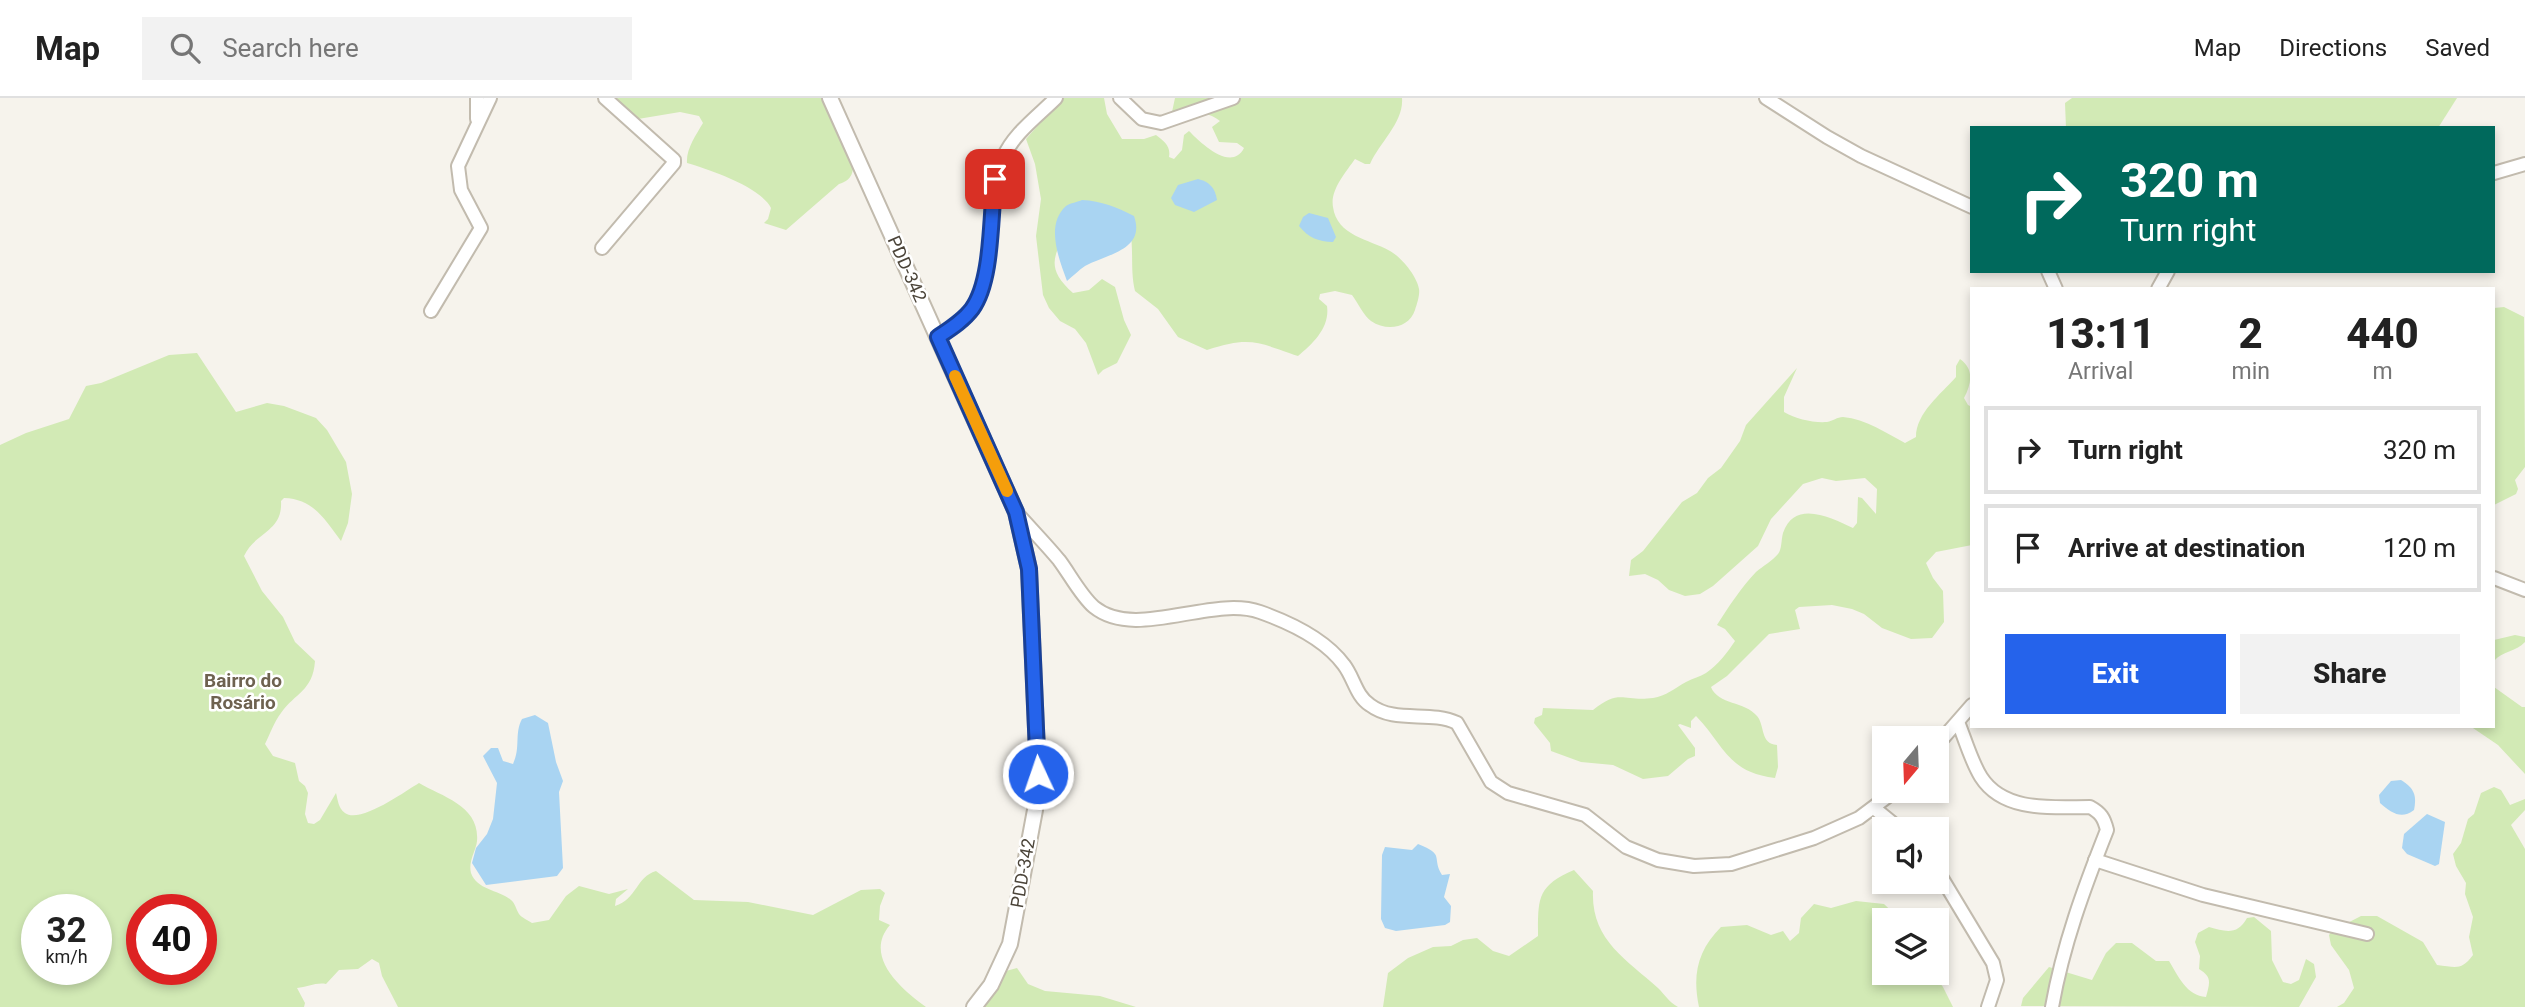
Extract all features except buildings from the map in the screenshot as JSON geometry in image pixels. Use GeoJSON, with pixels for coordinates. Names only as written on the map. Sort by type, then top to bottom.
{"type":"FeatureCollection","features":[{"type":"Feature","properties":{"kind":"street"},"geometry":{"type":"LineString","coordinates":[[477,98],[478,123]]}},
{"type":"Feature","properties":{"kind":"street"},"geometry":{"type":"LineString","coordinates":[[431,311],[481,228],[461,190],[458,166],[490,98]]}},
{"type":"Feature","properties":{"kind":"street"},"geometry":{"type":"LineString","coordinates":[[602,248],[674,163],[674,160],[605,98]]}},
{"type":"Feature","properties":{"kind":"street","name":"PDD-342"},"geometry":{"type":"LineString","coordinates":[[830,98],[1016,512],[1029,569],[1038,774],[1035,810],[1010,944],[991,985],[974,1007]]}},
{"type":"Feature","properties":{"kind":"street"},"geometry":{"type":"LineString","coordinates":[[938,337],[957,325],[972,309],[982,290],[987,272],[990,211],[995,179],[1003,156],[1014,139],[1056,98]]}},
{"type":"Feature","properties":{"kind":"street"},"geometry":{"type":"LineString","coordinates":[[1120,98],[1142,118],[1161,123],[1233,98]]}},
{"type":"Feature","properties":{"kind":"street"},"geometry":{"type":"LineString","coordinates":[[1766,98],[1861,156],[1970,206]]}},
{"type":"Feature","properties":{"kind":"street"},"geometry":{"type":"LineString","coordinates":[[2495,173],[2525,164]]}},
{"type":"Feature","properties":{"kind":"street"},"geometry":{"type":"LineString","coordinates":[[1016,512],[1059,560],[1094,607],[1113,616],[1142,620],[1232,607],[1259,611],[1311,635],[1329,648],[1345,667],[1359,694],[1369,705],[1384,712],[1440,718],[1457,723],[1491,782],[1508,793],[1585,815],[1626,847],[1658,860],[1694,866],[1731,864],[1814,838],[1859,818],[1880,803]]}},
{"type":"Feature","properties":{"kind":"street"},"geometry":{"type":"LineString","coordinates":[[2495,578],[2525,590]]}},
{"type":"Feature","properties":{"kind":"street"},"geometry":{"type":"LineString","coordinates":[[1950,730],[1970,707]]}},
{"type":"Feature","properties":{"kind":"street"},"geometry":{"type":"LineString","coordinates":[[1958,722],[1981,777],[1993,790],[2012,801],[2033,807],[2090,807],[2099,811],[2104,819],[2107,830],[2078,902],[2052,1007]]}},
{"type":"Feature","properties":{"kind":"street"},"geometry":{"type":"LineString","coordinates":[[1874,808],[1885,817]]}},
{"type":"Feature","properties":{"kind":"street"},"geometry":{"type":"LineString","coordinates":[[2095,860],[2203,895],[2367,934]]}},
{"type":"Feature","properties":{"kind":"street"},"geometry":{"type":"LineString","coordinates":[[1949,890],[1993,963],[1997,980],[1988,1007]]}},
{"type":"Feature","properties":{"kind":"green space"},"geometry":{"type":"Polygon","coordinates":[[[609,98],[825,98],[837,134],[854,159],[853,172],[850,178],[839,184],[786,230],[764,223],[771,208],[757,193],[733,180],[687,163],[690,147],[703,123],[699,116],[680,112],[638,119],[609,98]]]}},
{"type":"Feature","properties":{"kind":"green space"},"geometry":{"type":"Polygon","coordinates":[[[1062,98],[1104,98],[1107,114],[1122,139],[1144,139],[1156,135],[1168,147],[1169,157],[1174,159],[1182,150],[1184,135],[1189,131],[1208,148],[1224,157],[1238,155],[1244,148],[1237,143],[1219,142],[1212,127],[1220,121],[1215,117],[1197,112],[1172,112],[1175,98],[1402,98],[1402,107],[1391,132],[1370,164],[1355,159],[1336,188],[1333,207],[1336,217],[1347,231],[1394,254],[1412,273],[1419,291],[1412,316],[1397,326],[1377,324],[1366,316],[1352,295],[1335,291],[1320,294],[1319,299],[1327,306],[1326,321],[1315,340],[1298,356],[1253,342],[1234,343],[1207,350],[1178,337],[1158,309],[1135,291],[1130,229],[1071,225],[1057,252],[1055,268],[1058,275],[1073,293],[1089,290],[1102,279],[1115,287],[1131,335],[1117,363],[1098,375],[1086,343],[1075,329],[1060,321],[1043,295],[1036,236],[1041,199],[1035,164],[1026,139],[1062,98]]]}},
{"type":"Feature","properties":{"kind":"green space"},"geometry":{"type":"Polygon","coordinates":[[[2072,98],[2457,98],[2439,126],[2066,126],[2065,103],[2072,98]]]}},
{"type":"Feature","properties":{"kind":"green space"},"geometry":{"type":"Polygon","coordinates":[[[2504,307],[2524,317],[2525,467],[2515,480],[2518,489],[2516,494],[2495,504],[2495,308],[2504,307]]]}},
{"type":"Feature","properties":{"kind":"green space"},"geometry":{"type":"Polygon","coordinates":[[[197,353],[236,412],[267,403],[284,406],[316,418],[327,430],[346,462],[352,494],[348,523],[341,541],[318,512],[303,502],[284,498],[278,519],[244,556],[262,591],[283,617],[295,642],[315,661],[311,679],[281,713],[265,744],[273,756],[295,763],[299,781],[308,793],[305,814],[308,823],[314,824],[320,820],[336,793],[345,813],[361,814],[382,806],[419,783],[458,804],[473,819],[477,841],[471,864],[474,879],[511,900],[520,915],[532,923],[549,920],[566,896],[579,886],[609,894],[628,889],[616,899],[615,906],[628,898],[644,878],[656,871],[694,900],[748,902],[813,915],[861,890],[880,889],[885,893],[879,920],[890,925],[883,937],[883,960],[888,971],[906,991],[926,1007],[398,1007],[382,976],[379,963],[372,959],[358,969],[339,970],[326,984],[297,988],[305,1003],[304,1007],[0,1007],[0,445],[69,419],[86,386],[101,383],[169,355],[197,353]]]}},
{"type":"Feature","properties":{"kind":"green space"},"geometry":{"type":"Polygon","coordinates":[[[1960,359],[1970,372],[1964,398],[1970,406],[1970,545],[1936,552],[1926,563],[1943,591],[1944,622],[1932,638],[1911,639],[1882,628],[1864,614],[1852,609],[1832,605],[1799,607],[1795,610],[1800,629],[1769,634],[1727,676],[1711,687],[1719,697],[1752,711],[1757,716],[1765,738],[1777,745],[1778,767],[1775,778],[1759,775],[1737,764],[1696,716],[1691,721],[1691,728],[1678,725],[1695,748],[1695,756],[1668,776],[1643,779],[1613,765],[1581,762],[1551,751],[1550,743],[1534,723],[1535,718],[1542,715],[1543,708],[1593,710],[1610,699],[1658,697],[1704,674],[1714,666],[1735,641],[1725,629],[1717,625],[1756,572],[1778,554],[1783,533],[1796,516],[1824,516],[1853,528],[1857,523],[1858,497],[1876,514],[1877,489],[1865,478],[1836,481],[1822,478],[1803,484],[1771,519],[1758,546],[1713,586],[1700,594],[1685,596],[1669,590],[1658,580],[1645,574],[1629,576],[1631,560],[1643,551],[1682,502],[1697,493],[1708,478],[1721,468],[1740,441],[1746,425],[1797,368],[1784,397],[1784,412],[1799,419],[1816,422],[1827,422],[1841,417],[1860,420],[1905,443],[1916,437],[1917,428],[1925,412],[1956,377],[1956,366],[1960,359]]]}},
{"type":"Feature","properties":{"kind":"green space"},"geometry":{"type":"Polygon","coordinates":[[[2515,635],[2525,637],[2525,642],[2495,660],[2495,640],[2515,635]]]}},
{"type":"Feature","properties":{"kind":"green space"},"geometry":{"type":"Polygon","coordinates":[[[2495,688],[2525,707],[2525,774],[2498,745],[2473,728],[2495,728],[2495,688]]]}},
{"type":"Feature","properties":{"kind":"green space"},"geometry":{"type":"Polygon","coordinates":[[[2494,787],[2501,790],[2510,805],[2525,799],[2525,810],[2511,825],[2525,849],[2525,1007],[2337,1007],[2344,1003],[2354,988],[2349,970],[2331,945],[2329,935],[2361,916],[2377,916],[2423,942],[2437,965],[2461,966],[2473,955],[2469,937],[2473,917],[2465,894],[2466,883],[2456,866],[2453,854],[2461,843],[2468,819],[2474,814],[2481,793],[2494,787]]]}},
{"type":"Feature","properties":{"kind":"green space"},"geometry":{"type":"Polygon","coordinates":[[[1574,870],[1593,891],[1594,908],[1604,936],[1678,1007],[1383,1007],[1388,973],[1408,958],[1433,947],[1451,946],[1463,940],[1477,938],[1493,951],[1509,956],[1538,936],[1538,912],[1542,895],[1553,882],[1574,870]]]}},
{"type":"Feature","properties":{"kind":"green space"},"geometry":{"type":"Polygon","coordinates":[[[1856,901],[1884,904],[1888,908],[1872,908],[1872,985],[1941,985],[1953,1007],[1699,1007],[1696,984],[1699,963],[1707,945],[1721,927],[1747,925],[1771,935],[1783,931],[1790,941],[1799,933],[1801,918],[1814,904],[1831,908],[1856,901]]]}},
{"type":"Feature","properties":{"kind":"green space"},"geometry":{"type":"Polygon","coordinates":[[[2254,917],[2271,931],[2272,960],[2283,982],[2291,984],[2299,980],[2306,959],[2314,964],[2316,977],[2299,1007],[2021,1006],[2023,998],[2049,967],[2092,980],[2106,953],[2116,943],[2132,943],[2156,961],[2169,961],[2188,989],[2206,997],[2209,980],[2199,969],[2200,956],[2195,942],[2198,933],[2209,927],[2236,930],[2247,918],[2254,917]]]}},
{"type":"Feature","properties":{"kind":"green space"},"geometry":{"type":"Polygon","coordinates":[[[1017,968],[1028,984],[1045,991],[1100,996],[1136,1007],[980,1007],[1006,971],[1017,968]]]}},
{"type":"Feature","properties":{"kind":"water"},"geometry":{"type":"Polygon","coordinates":[[[1198,179],[1211,186],[1217,200],[1194,212],[1175,205],[1171,198],[1178,185],[1198,179]]]}},
{"type":"Feature","properties":{"kind":"water"},"geometry":{"type":"Polygon","coordinates":[[[1082,200],[1109,205],[1134,216],[1136,227],[1130,244],[1085,266],[1067,281],[1056,242],[1056,223],[1066,206],[1082,200]]]}},
{"type":"Feature","properties":{"kind":"water"},"geometry":{"type":"Polygon","coordinates":[[[1309,213],[1328,218],[1336,237],[1333,242],[1314,238],[1299,226],[1303,217],[1309,213]]]}},
{"type":"Feature","properties":{"kind":"water"},"geometry":{"type":"Polygon","coordinates":[[[535,715],[548,723],[563,781],[559,792],[563,868],[557,876],[486,885],[472,863],[476,848],[487,834],[493,819],[497,783],[483,756],[491,748],[498,748],[503,761],[513,764],[522,719],[535,715]]]}},
{"type":"Feature","properties":{"kind":"water"},"geometry":{"type":"Polygon","coordinates":[[[2401,780],[2412,789],[2415,800],[2414,810],[2405,815],[2393,812],[2380,803],[2379,795],[2391,781],[2401,780]]]}},
{"type":"Feature","properties":{"kind":"water"},"geometry":{"type":"Polygon","coordinates":[[[2427,814],[2445,822],[2439,864],[2435,866],[2407,854],[2402,848],[2404,834],[2427,814]]]}},
{"type":"Feature","properties":{"kind":"water"},"geometry":{"type":"Polygon","coordinates":[[[1418,844],[1435,854],[1442,875],[1450,874],[1444,897],[1451,906],[1450,922],[1445,925],[1396,931],[1385,928],[1381,919],[1382,855],[1385,847],[1412,850],[1418,844]]]}},
{"type":"Feature","properties":{"kind":"slow traffic"},"geometry":{"type":"LineString","coordinates":[[955,376],[1007,491]]}},
{"type":"Feature","properties":{"kind":"district","name":"Bairro do Rosário"},"geometry":{"type":"Point","coordinates":[243,691]}},
{"type":"Feature","properties":{"kind":"route"},"geometry":{"type":"LineString","coordinates":[[995,179],[990,211],[987,272],[982,290],[972,309],[957,325],[938,337],[1016,512],[1029,569],[1038,774]]}}]}
